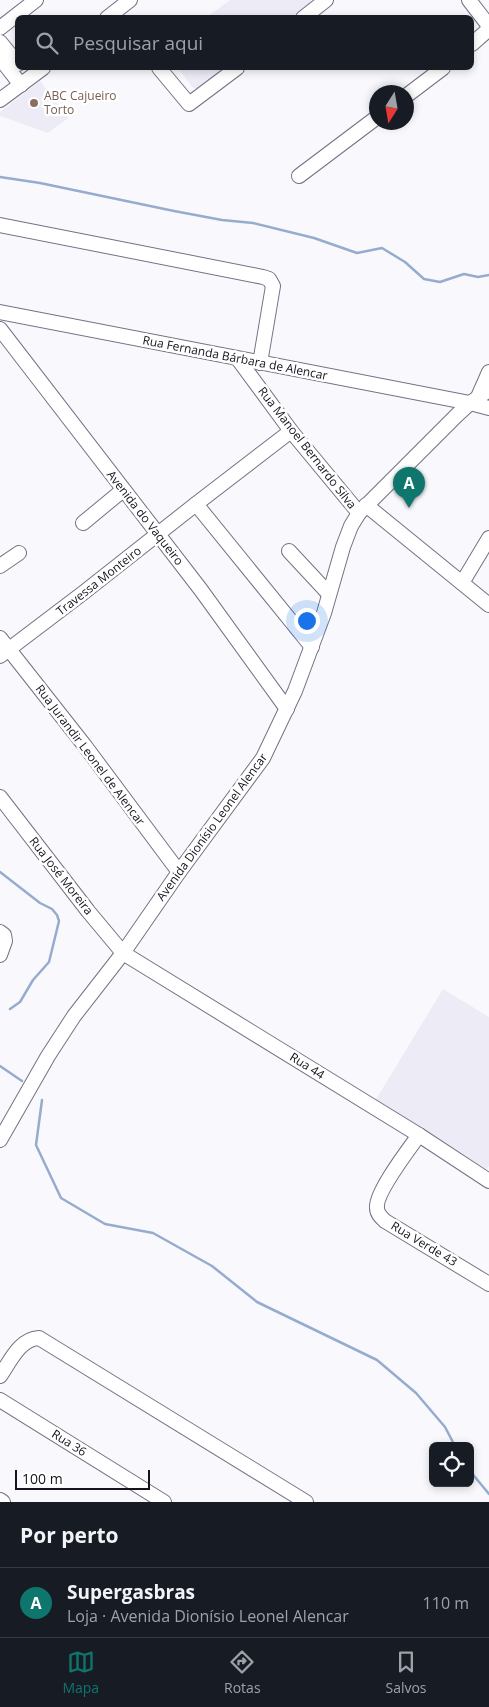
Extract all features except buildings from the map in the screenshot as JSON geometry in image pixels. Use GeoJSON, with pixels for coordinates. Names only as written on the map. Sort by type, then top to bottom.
{"type":"FeatureCollection","features":[{"type":"Feature","properties":{"kind":"street"},"geometry":{"type":"LineString","coordinates":[[17,15],[36,0]]}},
{"type":"Feature","properties":{"kind":"street"},"geometry":{"type":"LineString","coordinates":[[106,0],[114,15]]}},
{"type":"Feature","properties":{"kind":"street"},"geometry":{"type":"LineString","coordinates":[[115,15],[130,0]]}},
{"type":"Feature","properties":{"kind":"street"},"geometry":{"type":"LineString","coordinates":[[307,15],[326,0]]}},
{"type":"Feature","properties":{"kind":"street"},"geometry":{"type":"LineString","coordinates":[[469,0],[489,28],[474,42]]}},
{"type":"Feature","properties":{"kind":"street"},"geometry":{"type":"LineString","coordinates":[[0,28],[15,16]]}},
{"type":"Feature","properties":{"kind":"street"},"geometry":{"type":"LineString","coordinates":[[0,42],[15,60]]}},
{"type":"Feature","properties":{"kind":"street"},"geometry":{"type":"LineString","coordinates":[[0,58],[23,77]]}},
{"type":"Feature","properties":{"kind":"street"},"geometry":{"type":"LineString","coordinates":[[0,100],[23,77],[39,70]]}},
{"type":"Feature","properties":{"kind":"street"},"geometry":{"type":"LineString","coordinates":[[161,70],[189,104],[234,70]]}},
{"type":"Feature","properties":{"kind":"street"},"geometry":{"type":"LineString","coordinates":[[414,90],[440,70]]}},
{"type":"Feature","properties":{"kind":"street"},"geometry":{"type":"LineString","coordinates":[[299,176],[369,123]]}},
{"type":"Feature","properties":{"kind":"street"},"geometry":{"type":"LineString","coordinates":[[0,226],[268,279],[272,286],[260,363]]}},
{"type":"Feature","properties":{"kind":"street","name":"Rua Fernanda Bárbara de Alencar"},"geometry":{"type":"LineString","coordinates":[[0,312],[260,363],[483,394],[489,408]]}},
{"type":"Feature","properties":{"kind":"street","name":"Avenida do Vaqueiro"},"geometry":{"type":"LineString","coordinates":[[0,329],[201,590],[287,709]]}},
{"type":"Feature","properties":{"kind":"street","name":"Rua Manoel Bernardo Silva"},"geometry":{"type":"LineString","coordinates":[[238,359],[291,431],[363,509],[489,605]]}},
{"type":"Feature","properties":{"kind":"street"},"geometry":{"type":"LineString","coordinates":[[483,394],[489,372]]}},
{"type":"Feature","properties":{"kind":"street","name":"Avenida Dionísio Leonel Alencar"},"geometry":{"type":"LineString","coordinates":[[1,1136],[69,1024],[123,953],[179,872],[263,758],[287,709],[312,647],[343,547],[363,509],[483,394]]}},
{"type":"Feature","properties":{"kind":"street","name":"Travessa Monteiro"},"geometry":{"type":"LineString","coordinates":[[3,648],[158,534],[291,431]]}},
{"type":"Feature","properties":{"kind":"street"},"geometry":{"type":"LineString","coordinates":[[82,523],[124,490]]}},
{"type":"Feature","properties":{"kind":"street"},"geometry":{"type":"LineString","coordinates":[[196,504],[312,647]]}},
{"type":"Feature","properties":{"kind":"street"},"geometry":{"type":"LineString","coordinates":[[462,583],[489,538]]}},
{"type":"Feature","properties":{"kind":"street"},"geometry":{"type":"LineString","coordinates":[[289,551],[330,594]]}},
{"type":"Feature","properties":{"kind":"street"},"geometry":{"type":"LineString","coordinates":[[0,566],[19,553]]}},
{"type":"Feature","properties":{"kind":"street","name":"Rua Jurandir Leonel de Alencar"},"geometry":{"type":"LineString","coordinates":[[3,648],[85,746],[179,872]]}},
{"type":"Feature","properties":{"kind":"street","name":"Rua José Moreira"},"geometry":{"type":"LineString","coordinates":[[0,797],[123,953]]}},
{"type":"Feature","properties":{"kind":"street"},"geometry":{"type":"LineString","coordinates":[[0,955],[5,941],[1,932]]}},
{"type":"Feature","properties":{"kind":"street","name":"Rua 44"},"geometry":{"type":"LineString","coordinates":[[123,953],[419,1135],[489,1182]]}},
{"type":"Feature","properties":{"kind":"street","name":"Rua Verde 43"},"geometry":{"type":"LineString","coordinates":[[419,1135],[380,1194],[377,1208],[381,1217],[489,1284]]}},
{"type":"Feature","properties":{"kind":"street"},"geometry":{"type":"LineString","coordinates":[[0,1376],[14,1355],[27,1341],[39,1338],[306,1502]]}},
{"type":"Feature","properties":{"kind":"street","name":"Rua 36"},"geometry":{"type":"LineString","coordinates":[[0,1400],[164,1502]]}},
{"type":"Feature","properties":{"kind":"shaded area"},"geometry":{"type":"Polygon","coordinates":[[[230,0],[310,0],[312,2],[295,15],[210,15],[230,0]]]}},
{"type":"Feature","properties":{"kind":"shaded area"},"geometry":{"type":"Polygon","coordinates":[[[180,70],[223,70],[200,88],[193,88],[180,70]]]}},
{"type":"Feature","properties":{"kind":"shaded area","name":"ABC Cajueiro Torto"},"geometry":{"type":"Polygon","coordinates":[[[40,81],[68,118],[48,133],[0,116],[0,112],[40,81]]]}},
{"type":"Feature","properties":{"kind":"shaded area"},"geometry":{"type":"Polygon","coordinates":[[[443,989],[489,1017],[489,1166],[486,1170],[375,1101],[443,989]]]}},
{"type":"Feature","properties":{"kind":"waterway"},"geometry":{"type":"LineString","coordinates":[[0,177],[40,183],[222,220],[253,223],[314,238],[357,253],[382,248],[405,262],[424,279],[440,282],[464,274],[478,277],[489,275]]}},
{"type":"Feature","properties":{"kind":"waterway"},"geometry":{"type":"LineString","coordinates":[[0,872],[40,903],[52,909],[59,921],[49,962],[33,980],[20,1002],[10,1009]]}},
{"type":"Feature","properties":{"kind":"waterway"},"geometry":{"type":"LineString","coordinates":[[0,1066],[22,1081]]}},
{"type":"Feature","properties":{"kind":"waterway"},"geometry":{"type":"LineString","coordinates":[[42,1100],[36,1145],[61,1198],[105,1224],[153,1233],[212,1266],[257,1302],[377,1360],[416,1393],[445,1427],[453,1442]]}},
{"type":"Feature","properties":{"kind":"waterway"},"geometry":{"type":"LineString","coordinates":[[474,1476],[489,1494]]}},
{"type":"Feature","properties":{"kind":"place","name":"ABC Cajueiro Torto"},"geometry":{"type":"Point","coordinates":[34,103]}},
{"type":"Feature","properties":{"kind":"place","name":"Supergasbras"},"geometry":{"type":"Point","coordinates":[409,508]}}]}
